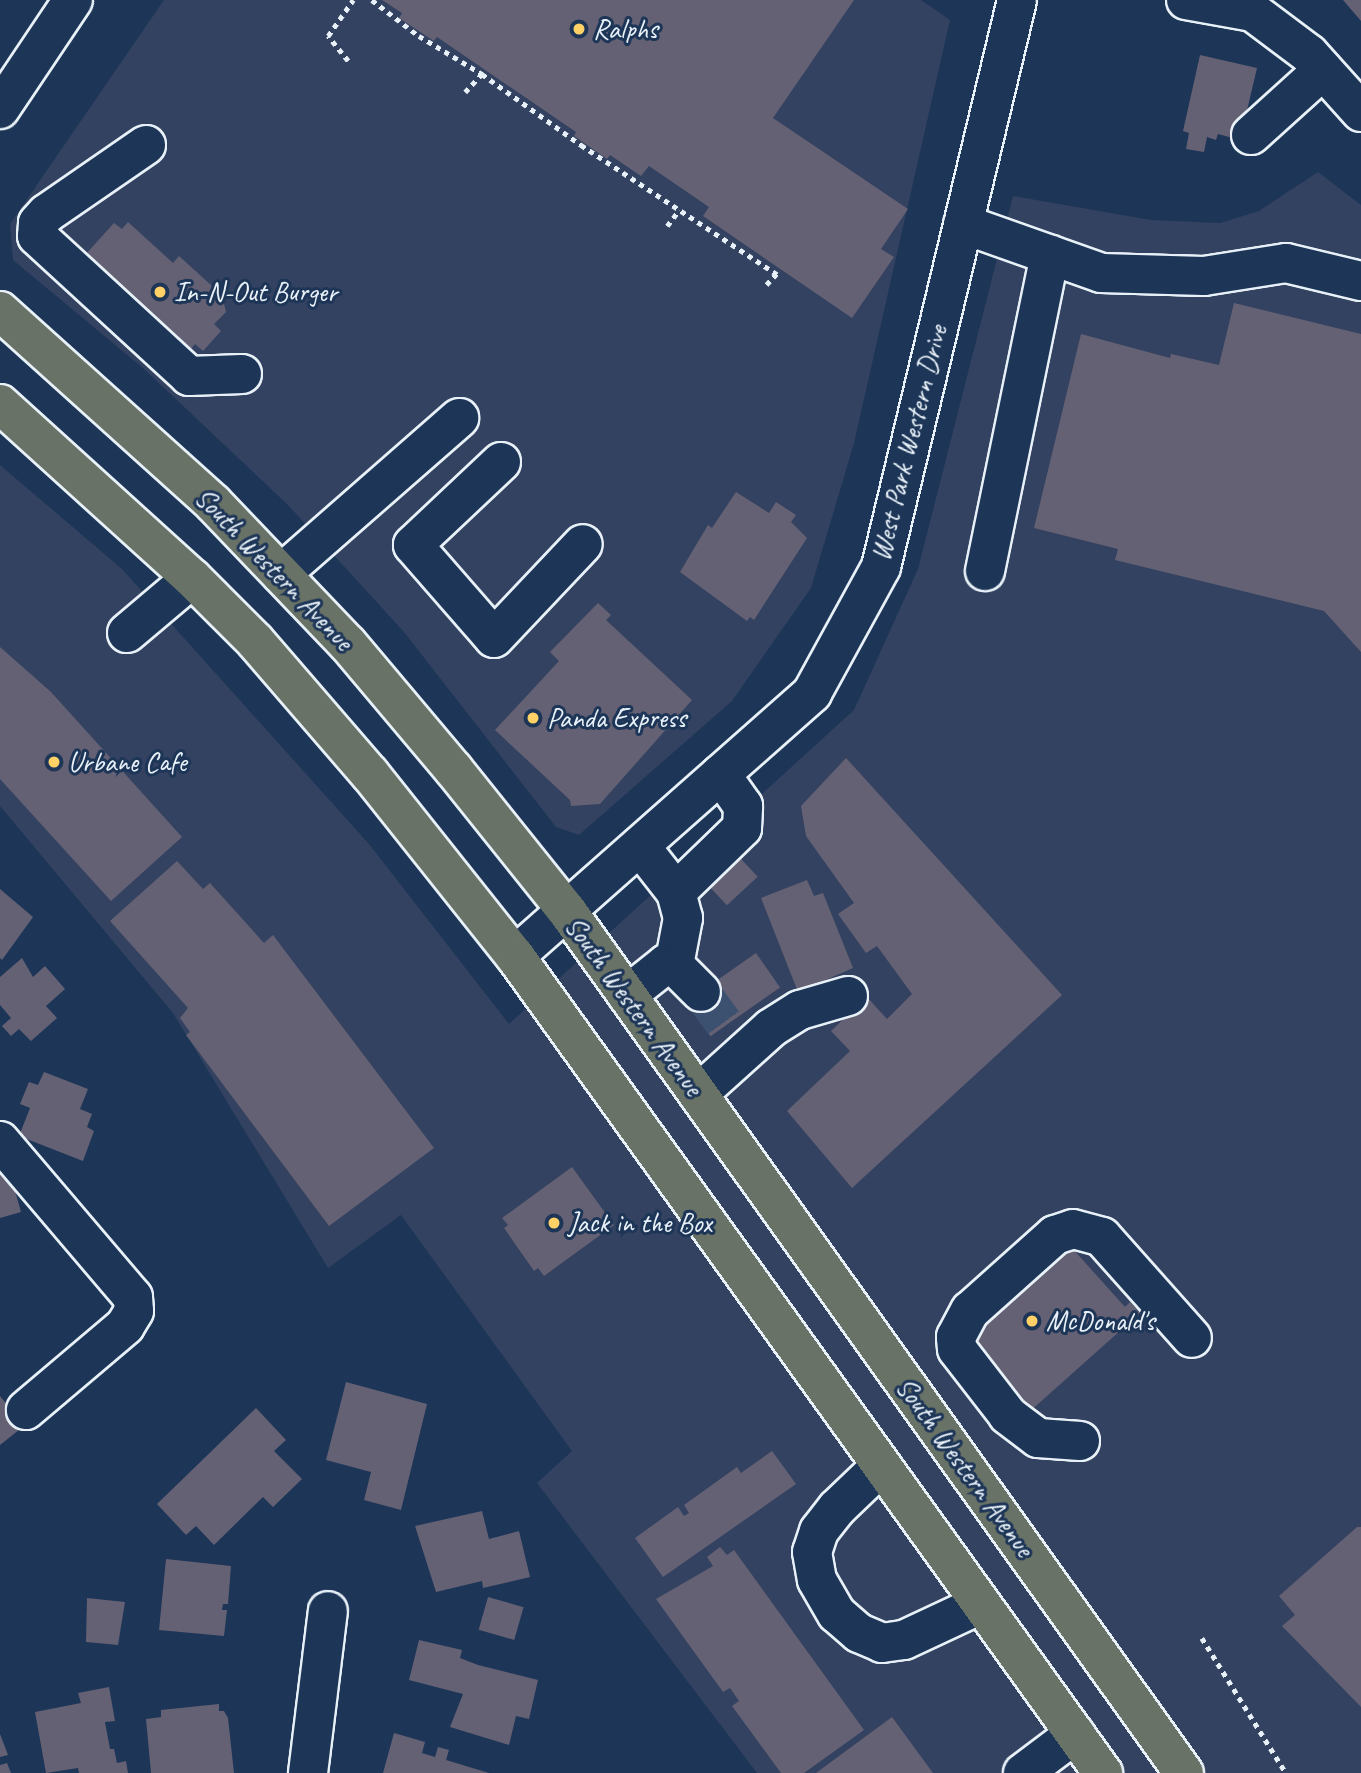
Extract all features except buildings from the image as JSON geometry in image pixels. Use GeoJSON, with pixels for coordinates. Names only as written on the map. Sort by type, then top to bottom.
{"type":"FeatureCollection","features":[{"type":"Feature","properties":{"kind":"main road","name":"South Western Avenue"},"geometry":{"type":"LineString","coordinates":[[0,311],[213,503],[281,574],[365,664],[567,911],[1184,1773]]}},
{"type":"Feature","properties":{"kind":"main road"},"geometry":{"type":"LineString","coordinates":[[0,404],[192,578],[370,774],[515,956],[1103,1773]]}},
{"type":"Feature","properties":{"kind":"street"},"geometry":{"type":"LineString","coordinates":[[0,109],[73,0]]}},
{"type":"Feature","properties":{"kind":"street","name":"West Park Western Drive"},"geometry":{"type":"LineString","coordinates":[[515,956],[812,693],[881,566],[1017,0]]}},
{"type":"Feature","properties":{"kind":"street"},"geometry":{"type":"LineString","coordinates":[[1186,0],[1254,12],[1323,71],[1361,112]]}},
{"type":"Feature","properties":{"kind":"street"},"geometry":{"type":"LineString","coordinates":[[1251,135],[1323,71]]}},
{"type":"Feature","properties":{"kind":"street"},"geometry":{"type":"LineString","coordinates":[[146,145],[46,214],[38,223],[37,236],[189,376],[242,374]]}},
{"type":"Feature","properties":{"kind":"street"},"geometry":{"type":"LineString","coordinates":[[963,224],[1101,273],[1204,276],[1286,263],[1361,281]]}},
{"type":"Feature","properties":{"kind":"street"},"geometry":{"type":"LineString","coordinates":[[985,570],[1050,255]]}},
{"type":"Feature","properties":{"kind":"street"},"geometry":{"type":"LineString","coordinates":[[281,574],[459,418]]}},
{"type":"Feature","properties":{"kind":"street"},"geometry":{"type":"LineString","coordinates":[[501,462],[413,545],[494,638],[583,544]]}},
{"type":"Feature","properties":{"kind":"street"},"geometry":{"type":"LineString","coordinates":[[127,633],[192,578]]}},
{"type":"Feature","properties":{"kind":"street"},"geometry":{"type":"LineString","coordinates":[[676,892],[742,828],[743,806],[721,774]]}},
{"type":"Feature","properties":{"kind":"street"},"geometry":{"type":"LineString","coordinates":[[640,846],[676,892],[683,918],[674,965]]}},
{"type":"Feature","properties":{"kind":"street"},"geometry":{"type":"LineString","coordinates":[[627,995],[666,964],[674,965],[701,992]]}},
{"type":"Feature","properties":{"kind":"street"},"geometry":{"type":"LineString","coordinates":[[698,1094],[735,1039],[800,1010],[848,996]]}},
{"type":"Feature","properties":{"kind":"street"},"geometry":{"type":"LineString","coordinates":[[0,1141],[133,1297],[134,1311],[125,1326],[26,1410]]}},
{"type":"Feature","properties":{"kind":"street"},"geometry":{"type":"LineString","coordinates":[[1080,1441],[1038,1438],[1008,1415],[957,1349],[956,1337],[970,1311],[1055,1235],[1073,1229],[1102,1237],[1192,1338]]}},
{"type":"Feature","properties":{"kind":"street"},"geometry":{"type":"LineString","coordinates":[[881,1466],[837,1508],[819,1531],[812,1552],[817,1580],[837,1614],[859,1633],[882,1643],[904,1640],[981,1604]]}},
{"type":"Feature","properties":{"kind":"street"},"geometry":{"type":"LineString","coordinates":[[308,1773],[328,1611]]}},
{"type":"Feature","properties":{"kind":"street"},"geometry":{"type":"LineString","coordinates":[[1023,1773],[1075,1734]]}},
{"type":"Feature","properties":{"kind":"path"},"geometry":{"type":"LineString","coordinates":[[348,61],[327,36],[353,0]]}},
{"type":"Feature","properties":{"kind":"path"},"geometry":{"type":"LineString","coordinates":[[372,0],[419,36],[482,74],[777,274],[764,288]]}},
{"type":"Feature","properties":{"kind":"path"},"geometry":{"type":"LineString","coordinates":[[465,92],[482,74]]}},
{"type":"Feature","properties":{"kind":"path"},"geometry":{"type":"LineString","coordinates":[[667,226],[679,210]]}},
{"type":"Feature","properties":{"kind":"path"},"geometry":{"type":"LineString","coordinates":[[1202,1638],[1286,1773]]}},
{"type":"Feature","properties":{"kind":"shaded area"},"geometry":{"type":"Polygon","coordinates":[[[164,0],[921,0],[950,20],[854,443],[811,588],[732,701],[579,835],[556,827],[404,632],[288,505],[144,369],[13,260],[10,224],[164,0]]]}},
{"type":"Feature","properties":{"kind":"shaded area"},"geometry":{"type":"Polygon","coordinates":[[[1318,172],[1361,205],[1361,1773],[757,1773],[537,1483],[572,1451],[401,1215],[328,1268],[173,1013],[0,806],[0,465],[122,569],[369,844],[509,1024],[854,710],[918,569],[1013,196],[1151,220],[1220,223],[1259,211],[1318,172]]]}},
{"type":"Feature","properties":{"kind":"tunnel"},"geometry":{"type":"LineString","coordinates":[[701,992],[726,1026]]}},
{"type":"Feature","properties":{"kind":"place","name":"Ralphs"},"geometry":{"type":"Point","coordinates":[579,29]}},
{"type":"Feature","properties":{"kind":"place","name":"In-N-Out Burger"},"geometry":{"type":"Point","coordinates":[160,292]}},
{"type":"Feature","properties":{"kind":"place","name":"Panda Express"},"geometry":{"type":"Point","coordinates":[533,718]}},
{"type":"Feature","properties":{"kind":"place","name":"Urbane Cafe"},"geometry":{"type":"Point","coordinates":[54,762]}},
{"type":"Feature","properties":{"kind":"place","name":"Jack in the Box"},"geometry":{"type":"Point","coordinates":[554,1223]}},
{"type":"Feature","properties":{"kind":"place","name":"McDonald's"},"geometry":{"type":"Point","coordinates":[1032,1321]}}]}
